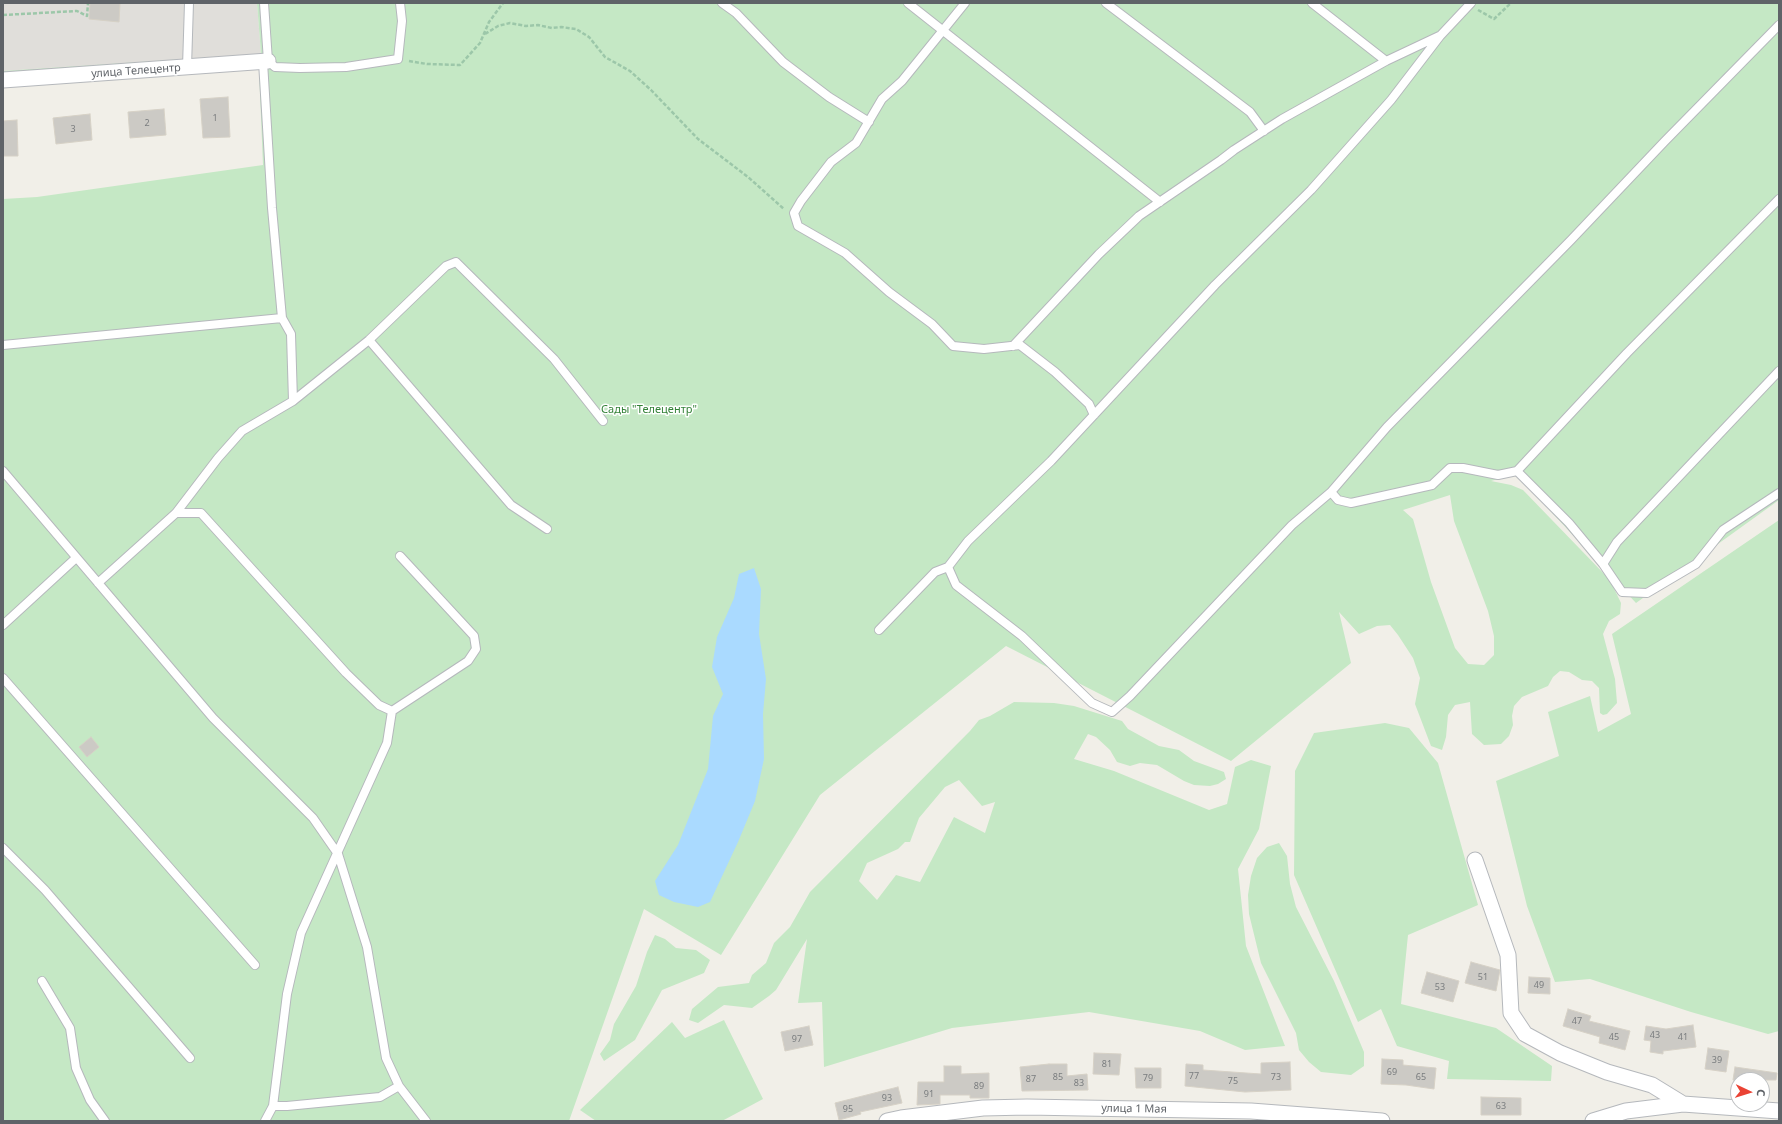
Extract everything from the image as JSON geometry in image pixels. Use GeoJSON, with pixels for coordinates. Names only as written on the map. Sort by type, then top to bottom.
{"type":"FeatureCollection","features":[{"type":"Feature","properties":{"kind":"street","name":"улица Телецентр"},"geometry":{"type":"LineString","coordinates":[[3,80],[266,62]]}},
{"type":"Feature","properties":{"kind":"street"},"geometry":{"type":"LineString","coordinates":[[1475,860],[1508,955],[1511,1013],[1525,1034],[1560,1054],[1607,1072],[1652,1085],[1683,1104]]}},
{"type":"Feature","properties":{"kind":"street"},"geometry":{"type":"LineString","coordinates":[[1593,1121],[1683,1104],[1779,1111]]}},
{"type":"Feature","properties":{"kind":"street","name":"улица 1 Мая"},"geometry":{"type":"LineString","coordinates":[[887,1121],[983,1108],[1027,1107],[1251,1111],[1382,1121]]}},
{"type":"Feature","properties":{"kind":"lane"},"geometry":{"type":"LineString","coordinates":[[187,67],[189,3]]}},
{"type":"Feature","properties":{"kind":"lane"},"geometry":{"type":"LineString","coordinates":[[264,3],[272,208],[282,318],[291,334],[293,401]]}},
{"type":"Feature","properties":{"kind":"lane"},"geometry":{"type":"LineString","coordinates":[[266,62],[275,67],[346,67],[398,59],[402,21],[400,3]]}},
{"type":"Feature","properties":{"kind":"lane"},"geometry":{"type":"LineString","coordinates":[[722,3],[736,13],[783,62],[829,97],[869,122]]}},
{"type":"Feature","properties":{"kind":"lane"},"geometry":{"type":"LineString","coordinates":[[908,3],[1160,202]]}},
{"type":"Feature","properties":{"kind":"lane"},"geometry":{"type":"LineString","coordinates":[[965,3],[902,81],[882,99],[856,143],[831,162],[801,201],[794,213],[798,226],[845,252],[889,292],[932,324],[953,346],[984,349],[1020,345],[1055,372],[1089,404],[1094,414]]}},
{"type":"Feature","properties":{"kind":"lane"},"geometry":{"type":"LineString","coordinates":[[1106,3],[1250,112],[1264,131]]}},
{"type":"Feature","properties":{"kind":"lane"},"geometry":{"type":"LineString","coordinates":[[1312,3],[1386,61]]}},
{"type":"Feature","properties":{"kind":"lane"},"geometry":{"type":"LineString","coordinates":[[879,630],[935,572],[948,567],[968,541],[1051,461],[1215,285],[1311,190],[1391,100],[1440,36],[1470,4]]}},
{"type":"Feature","properties":{"kind":"lane"},"geometry":{"type":"LineString","coordinates":[[948,567],[956,585],[1022,636],[1092,703],[1112,712],[1130,696],[1292,525],[1331,492],[1387,427],[1779,25]]}},
{"type":"Feature","properties":{"kind":"lane"},"geometry":{"type":"LineString","coordinates":[[1013,346],[1099,254],[1139,216],[1264,131],[1386,61],[1440,36]]}},
{"type":"Feature","properties":{"kind":"lane"},"geometry":{"type":"LineString","coordinates":[[1331,492],[1338,500],[1351,503],[1432,485],[1450,468],[1463,468],[1498,475],[1517,471],[1627,353],[1779,199]]}},
{"type":"Feature","properties":{"kind":"lane"},"geometry":{"type":"LineString","coordinates":[[98,583],[176,513],[218,458],[242,430],[293,401],[369,340],[446,266],[456,262],[554,359],[603,421]]}},
{"type":"Feature","properties":{"kind":"lane"},"geometry":{"type":"LineString","coordinates":[[3,345],[282,318]]}},
{"type":"Feature","properties":{"kind":"lane"},"geometry":{"type":"LineString","coordinates":[[369,340],[511,505],[547,529]]}},
{"type":"Feature","properties":{"kind":"lane"},"geometry":{"type":"LineString","coordinates":[[1603,564],[1617,542],[1779,371]]}},
{"type":"Feature","properties":{"kind":"lane"},"geometry":{"type":"LineString","coordinates":[[3,471],[213,718],[313,818],[338,854],[367,947],[386,1058],[399,1086],[426,1121]]}},
{"type":"Feature","properties":{"kind":"lane"},"geometry":{"type":"LineString","coordinates":[[1517,471],[1568,523],[1603,564],[1622,592],[1647,593],[1696,564],[1723,530],[1779,493]]}},
{"type":"Feature","properties":{"kind":"lane"},"geometry":{"type":"LineString","coordinates":[[176,513],[201,513],[346,673],[380,705],[392,711]]}},
{"type":"Feature","properties":{"kind":"lane"},"geometry":{"type":"LineString","coordinates":[[265,1121],[273,1106],[287,994],[301,933],[387,743],[392,711],[468,661],[476,650],[474,636],[400,556]]}},
{"type":"Feature","properties":{"kind":"lane"},"geometry":{"type":"LineString","coordinates":[[3,625],[76,558]]}},
{"type":"Feature","properties":{"kind":"lane"},"geometry":{"type":"LineString","coordinates":[[3,678],[255,965]]}},
{"type":"Feature","properties":{"kind":"lane"},"geometry":{"type":"LineString","coordinates":[[3,848],[45,890],[190,1058]]}},
{"type":"Feature","properties":{"kind":"lane"},"geometry":{"type":"LineString","coordinates":[[42,981],[70,1028],[76,1068],[90,1100],[106,1121]]}},
{"type":"Feature","properties":{"kind":"lane"},"geometry":{"type":"LineString","coordinates":[[273,1106],[380,1098],[399,1086]]}},
{"type":"Feature","properties":{"kind":"path"},"geometry":{"type":"LineString","coordinates":[[3,15],[77,11],[87,16],[88,3]]}},
{"type":"Feature","properties":{"kind":"path"},"geometry":{"type":"LineString","coordinates":[[398,59],[427,64],[460,65],[480,43],[489,22],[503,3]]}},
{"type":"Feature","properties":{"kind":"path"},"geometry":{"type":"LineString","coordinates":[[1470,4],[1494,19],[1511,3]]}},
{"type":"Feature","properties":{"kind":"path"},"geometry":{"type":"LineString","coordinates":[[485,34],[498,26],[510,23],[526,26],[538,25],[552,28],[561,27],[576,29],[589,37],[605,57],[630,71],[651,90],[698,139],[748,177],[781,208],[794,213]]}},
{"type":"Feature","properties":{"kind":"shaded area"},"geometry":{"type":"Polygon","coordinates":[[[3,3],[257,3],[261,54],[3,71],[3,3]]]}},
{"type":"Feature","properties":{"kind":"green space","name":"Сады \"Телецентр\""},"geometry":{"type":"Polygon","coordinates":[[[257,3],[1779,3],[1779,500],[1636,603],[1516,474],[1491,481],[1511,485],[1523,490],[1610,580],[1621,603],[1620,614],[1609,621],[1603,634],[1615,679],[1617,703],[1607,714],[1603,715],[1600,713],[1599,688],[1592,681],[1582,680],[1569,672],[1560,671],[1553,677],[1548,686],[1522,697],[1514,706],[1512,716],[1513,725],[1509,736],[1501,744],[1484,745],[1472,734],[1470,702],[1455,705],[1448,715],[1446,737],[1442,750],[1431,746],[1415,704],[1420,678],[1413,658],[1398,635],[1390,625],[1377,626],[1359,634],[1339,612],[1351,663],[1231,761],[1006,646],[820,795],[721,955],[644,909],[569,1121],[3,1121],[3,199],[37,197],[263,165],[259,69],[3,87],[3,71],[261,54],[257,3]],[[1450,495],[1403,510],[1413,519],[1431,582],[1455,648],[1468,664],[1484,665],[1494,655],[1494,636],[1488,611],[1454,521],[1450,495]]]}},
{"type":"Feature","properties":{"kind":"green space"},"geometry":{"type":"Polygon","coordinates":[[[1779,520],[1779,1031],[1768,1034],[1691,1012],[1590,979],[1555,982],[1527,906],[1496,781],[1559,756],[1548,712],[1590,696],[1598,732],[1631,714],[1612,634],[1779,520]]]}},
{"type":"Feature","properties":{"kind":"green space"},"geometry":{"type":"Polygon","coordinates":[[[1014,702],[1054,703],[1074,706],[1122,721],[1128,729],[1159,746],[1179,750],[1194,761],[1224,772],[1226,779],[1218,784],[1210,786],[1194,785],[1184,781],[1157,765],[1140,763],[1130,766],[1117,762],[1110,750],[1096,737],[1088,734],[1074,759],[1114,771],[1209,810],[1227,804],[1235,767],[1251,760],[1271,766],[1259,829],[1238,869],[1246,946],[1285,1046],[1245,1050],[1200,1031],[1089,1012],[952,1028],[824,1067],[822,1002],[798,1003],[807,939],[776,990],[752,1008],[724,1005],[698,1023],[689,1020],[692,1009],[718,987],[749,983],[752,975],[766,963],[774,943],[790,927],[810,892],[970,731],[979,720],[990,716],[1014,702]],[[959,780],[945,787],[919,818],[910,842],[905,842],[898,849],[867,863],[859,881],[877,900],[896,875],[920,882],[954,817],[985,833],[995,802],[982,806],[959,780]]]}},
{"type":"Feature","properties":{"kind":"green space"},"geometry":{"type":"Polygon","coordinates":[[[1385,723],[1409,728],[1438,763],[1478,905],[1408,935],[1401,1004],[1496,1028],[1552,1066],[1551,1081],[1447,1079],[1449,1061],[1397,1046],[1381,1009],[1358,1022],[1294,875],[1295,771],[1314,733],[1385,723]]]}},
{"type":"Feature","properties":{"kind":"green space"},"geometry":{"type":"Polygon","coordinates":[[[1279,843],[1287,856],[1290,884],[1296,907],[1334,981],[1364,1052],[1364,1066],[1351,1075],[1321,1072],[1309,1062],[1299,1050],[1296,1033],[1261,963],[1249,914],[1248,895],[1251,876],[1257,858],[1267,847],[1279,843]]]}},
{"type":"Feature","properties":{"kind":"green space"},"geometry":{"type":"Polygon","coordinates":[[[655,935],[665,939],[676,948],[696,950],[710,960],[704,973],[662,990],[635,1040],[604,1061],[600,1054],[610,1040],[614,1024],[636,986],[647,952],[655,935]]]}},
{"type":"Feature","properties":{"kind":"green space"},"geometry":{"type":"Polygon","coordinates":[[[724,1020],[763,1099],[722,1121],[596,1121],[580,1110],[672,1022],[685,1038],[724,1020]]]}},
{"type":"Feature","properties":{"kind":"water"},"geometry":{"type":"Polygon","coordinates":[[[754,568],[761,589],[759,634],[766,679],[763,714],[764,759],[755,801],[738,842],[710,902],[698,907],[674,902],[659,895],[655,881],[678,845],[708,769],[713,716],[723,694],[712,667],[717,637],[734,598],[739,574],[754,568]]]}},
{"type":"Feature","properties":{"kind":"building"},"geometry":{"type":"Polygon","coordinates":[[[90,3],[120,3],[119,22],[89,19],[90,3]]]}},
{"type":"Feature","properties":{"kind":"building"},"geometry":{"type":"Polygon","coordinates":[[[228,97],[230,137],[203,138],[200,99],[228,97]]]}},
{"type":"Feature","properties":{"kind":"building"},"geometry":{"type":"Polygon","coordinates":[[[164,109],[166,135],[130,138],[128,112],[164,109]]]}},
{"type":"Feature","properties":{"kind":"building"},"geometry":{"type":"Polygon","coordinates":[[[90,114],[92,140],[56,144],[53,118],[90,114]]]}},
{"type":"Feature","properties":{"kind":"building"},"geometry":{"type":"Polygon","coordinates":[[[17,120],[18,156],[3,156],[3,121],[17,120]]]}},
{"type":"Feature","properties":{"kind":"building"},"geometry":{"type":"Polygon","coordinates":[[[91,737],[99,747],[87,757],[79,747],[91,737]]]}},
{"type":"Feature","properties":{"kind":"building"},"geometry":{"type":"Polygon","coordinates":[[[1471,962],[1500,970],[1496,991],[1465,983],[1471,962]]]}},
{"type":"Feature","properties":{"kind":"building"},"geometry":{"type":"Polygon","coordinates":[[[1427,972],[1459,981],[1453,1002],[1421,993],[1427,972]]]}},
{"type":"Feature","properties":{"kind":"building"},"geometry":{"type":"Polygon","coordinates":[[[1529,977],[1550,978],[1550,994],[1528,993],[1529,977]]]}},
{"type":"Feature","properties":{"kind":"building"},"geometry":{"type":"Polygon","coordinates":[[[1568,1009],[1591,1016],[1589,1021],[1630,1031],[1625,1050],[1599,1043],[1600,1037],[1563,1026],[1568,1009]]]}},
{"type":"Feature","properties":{"kind":"building"},"geometry":{"type":"Polygon","coordinates":[[[1693,1025],[1696,1047],[1663,1051],[1663,1054],[1650,1052],[1651,1041],[1644,1040],[1646,1026],[1666,1029],[1693,1025]]]}},
{"type":"Feature","properties":{"kind":"building"},"geometry":{"type":"Polygon","coordinates":[[[809,1026],[813,1045],[785,1051],[781,1032],[809,1026]]]}},
{"type":"Feature","properties":{"kind":"building"},"geometry":{"type":"Polygon","coordinates":[[[1708,1048],[1729,1051],[1726,1072],[1705,1069],[1708,1048]]]}},
{"type":"Feature","properties":{"kind":"building"},"geometry":{"type":"Polygon","coordinates":[[[1094,1053],[1121,1054],[1119,1075],[1093,1074],[1094,1053]]]}},
{"type":"Feature","properties":{"kind":"building"},"geometry":{"type":"Polygon","coordinates":[[[1382,1059],[1403,1060],[1403,1065],[1436,1068],[1434,1089],[1406,1085],[1381,1084],[1382,1059]]]}},
{"type":"Feature","properties":{"kind":"building"},"geometry":{"type":"Polygon","coordinates":[[[1290,1062],[1291,1090],[1245,1092],[1185,1086],[1186,1064],[1203,1065],[1203,1070],[1261,1074],[1261,1063],[1290,1062]]]}},
{"type":"Feature","properties":{"kind":"building"},"geometry":{"type":"Polygon","coordinates":[[[1067,1064],[1067,1076],[1087,1074],[1088,1090],[1022,1091],[1020,1067],[1067,1064]]]}},
{"type":"Feature","properties":{"kind":"building"},"geometry":{"type":"Polygon","coordinates":[[[944,1066],[961,1066],[961,1074],[989,1073],[989,1098],[970,1098],[970,1095],[940,1095],[940,1104],[917,1105],[918,1082],[944,1082],[944,1066]]]}},
{"type":"Feature","properties":{"kind":"building"},"geometry":{"type":"Polygon","coordinates":[[[1735,1067],[1770,1072],[1734,1072],[1735,1067]]]}},
{"type":"Feature","properties":{"kind":"building"},"geometry":{"type":"Polygon","coordinates":[[[1135,1068],[1161,1068],[1161,1088],[1136,1088],[1135,1068]]]}},
{"type":"Feature","properties":{"kind":"building"},"geometry":{"type":"Polygon","coordinates":[[[1770,1072],[1777,1073],[1776,1080],[1770,1080],[1770,1072]]]}},
{"type":"Feature","properties":{"kind":"building"},"geometry":{"type":"Polygon","coordinates":[[[898,1087],[902,1103],[860,1112],[861,1114],[839,1120],[835,1103],[898,1087]]]}},
{"type":"Feature","properties":{"kind":"building"},"geometry":{"type":"Polygon","coordinates":[[[1481,1097],[1521,1098],[1521,1115],[1481,1115],[1481,1097]]]}}]}
